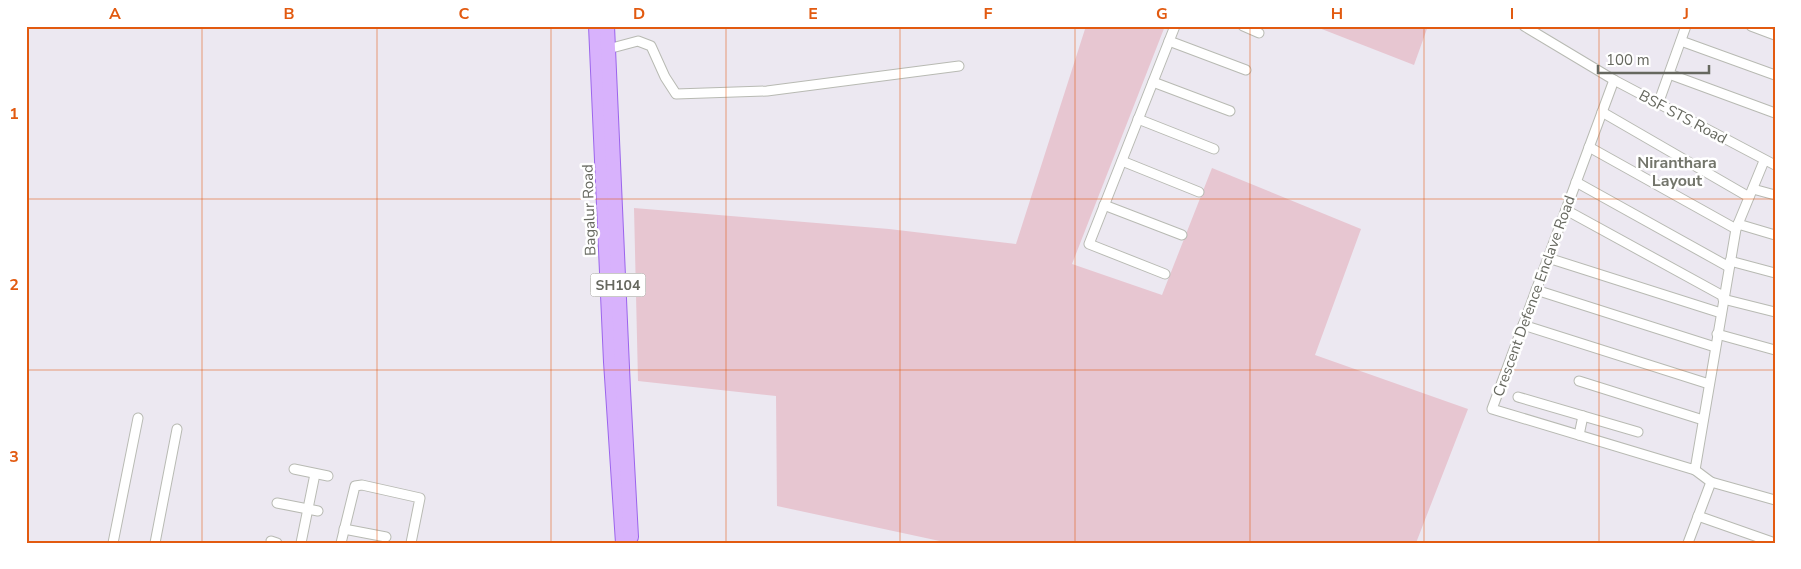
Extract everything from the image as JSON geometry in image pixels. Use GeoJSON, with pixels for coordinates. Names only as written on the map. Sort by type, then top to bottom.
{"type":"FeatureCollection","features":[{"type":"Feature","properties":{"kind":"main road","name":"Bagalur Road"},"geometry":{"type":"LineString","coordinates":[[596,26],[619,414],[632,543]]}},
{"type":"Feature","properties":{"kind":"main road","name":"Bagalur Road"},"geometry":{"type":"LineString","coordinates":[[607,26],[623,543]]}},
{"type":"Feature","properties":{"kind":"street"},"geometry":{"type":"LineString","coordinates":[[1165,274],[1089,244],[1175,26]]}},
{"type":"Feature","properties":{"kind":"street"},"geometry":{"type":"LineString","coordinates":[[1243,26],[1259,33]]}},
{"type":"Feature","properties":{"kind":"street","name":"BSF STS Road"},"geometry":{"type":"LineString","coordinates":[[1524,26],[1614,80],[1764,161],[1775,165]]}},
{"type":"Feature","properties":{"kind":"street"},"geometry":{"type":"LineString","coordinates":[[1658,104],[1686,26]]}},
{"type":"Feature","properties":{"kind":"street"},"geometry":{"type":"LineString","coordinates":[[1752,26],[1775,35]]}},
{"type":"Feature","properties":{"kind":"street"},"geometry":{"type":"LineString","coordinates":[[608,49],[638,41],[651,46],[665,77],[676,94],[767,91],[959,66]]}},
{"type":"Feature","properties":{"kind":"street"},"geometry":{"type":"LineString","coordinates":[[1169,41],[1246,70]]}},
{"type":"Feature","properties":{"kind":"street"},"geometry":{"type":"LineString","coordinates":[[1681,41],[1775,75]]}},
{"type":"Feature","properties":{"kind":"street"},"geometry":{"type":"LineString","coordinates":[[1669,74],[1775,113]]}},
{"type":"Feature","properties":{"kind":"street","name":"Crescent Defence Enclave Road"},"geometry":{"type":"LineString","coordinates":[[1614,80],[1492,409],[1695,470]]}},
{"type":"Feature","properties":{"kind":"street"},"geometry":{"type":"LineString","coordinates":[[1153,82],[1230,111]]}},
{"type":"Feature","properties":{"kind":"street"},"geometry":{"type":"LineString","coordinates":[[1602,112],[1751,193],[1775,195]]}},
{"type":"Feature","properties":{"kind":"street"},"geometry":{"type":"LineString","coordinates":[[1138,119],[1214,149]]}},
{"type":"Feature","properties":{"kind":"street"},"geometry":{"type":"LineString","coordinates":[[1589,147],[1737,226],[1775,235]]}},
{"type":"Feature","properties":{"kind":"street"},"geometry":{"type":"LineString","coordinates":[[1122,161],[1199,192]]}},
{"type":"Feature","properties":{"kind":"street"},"geometry":{"type":"LineString","coordinates":[[1764,161],[1737,226],[1723,297],[1695,470],[1711,482],[1775,500]]}},
{"type":"Feature","properties":{"kind":"street"},"geometry":{"type":"LineString","coordinates":[[1576,182],[1730,264],[1775,272]]}},
{"type":"Feature","properties":{"kind":"street"},"geometry":{"type":"LineString","coordinates":[[1104,205],[1182,234]]}},
{"type":"Feature","properties":{"kind":"street"},"geometry":{"type":"LineString","coordinates":[[1566,210],[1723,297],[1775,312]]}},
{"type":"Feature","properties":{"kind":"street"},"geometry":{"type":"LineString","coordinates":[[1548,258],[1721,313]]}},
{"type":"Feature","properties":{"kind":"street"},"geometry":{"type":"LineString","coordinates":[[1536,290],[1715,347]]}},
{"type":"Feature","properties":{"kind":"street"},"geometry":{"type":"LineString","coordinates":[[1523,325],[1709,384]]}},
{"type":"Feature","properties":{"kind":"street"},"geometry":{"type":"LineString","coordinates":[[1717,334],[1775,350]]}},
{"type":"Feature","properties":{"kind":"street"},"geometry":{"type":"LineString","coordinates":[[1579,381],[1703,420]]}},
{"type":"Feature","properties":{"kind":"street"},"geometry":{"type":"LineString","coordinates":[[1518,397],[1638,432]]}},
{"type":"Feature","properties":{"kind":"street"},"geometry":{"type":"LineString","coordinates":[[1578,435],[1583,416]]}},
{"type":"Feature","properties":{"kind":"street"},"geometry":{"type":"LineString","coordinates":[[113,543],[138,418]]}},
{"type":"Feature","properties":{"kind":"street"},"geometry":{"type":"LineString","coordinates":[[155,543],[177,429]]}},
{"type":"Feature","properties":{"kind":"street"},"geometry":{"type":"LineString","coordinates":[[294,469],[328,476]]}},
{"type":"Feature","properties":{"kind":"street"},"geometry":{"type":"LineString","coordinates":[[301,543],[315,474]]}},
{"type":"Feature","properties":{"kind":"street"},"geometry":{"type":"LineString","coordinates":[[1688,543],[1711,482]]}},
{"type":"Feature","properties":{"kind":"street"},"geometry":{"type":"LineString","coordinates":[[341,543],[351,495],[355,486],[362,485],[420,498],[411,543]]}},
{"type":"Feature","properties":{"kind":"street"},"geometry":{"type":"LineString","coordinates":[[277,503],[318,510]]}},
{"type":"Feature","properties":{"kind":"street"},"geometry":{"type":"LineString","coordinates":[[1698,516],[1775,543]]}},
{"type":"Feature","properties":{"kind":"street"},"geometry":{"type":"LineString","coordinates":[[344,528],[386,537]]}},
{"type":"Feature","properties":{"kind":"shaded area"},"geometry":{"type":"Polygon","coordinates":[[[1086,26],[1165,26],[1072,264],[1162,295],[1212,168],[1361,229],[1315,355],[1468,409],[1416,543],[949,543],[777,506],[776,396],[638,381],[634,208],[889,229],[1016,244],[1086,26]]]}},
{"type":"Feature","properties":{"kind":"shaded area"},"geometry":{"type":"Polygon","coordinates":[[[1314,26],[1428,26],[1414,65],[1314,26]]]}},
{"type":"Feature","properties":{"kind":"district","name":"Niranthara Layout"},"geometry":{"type":"Point","coordinates":[1677,172]}}]}
